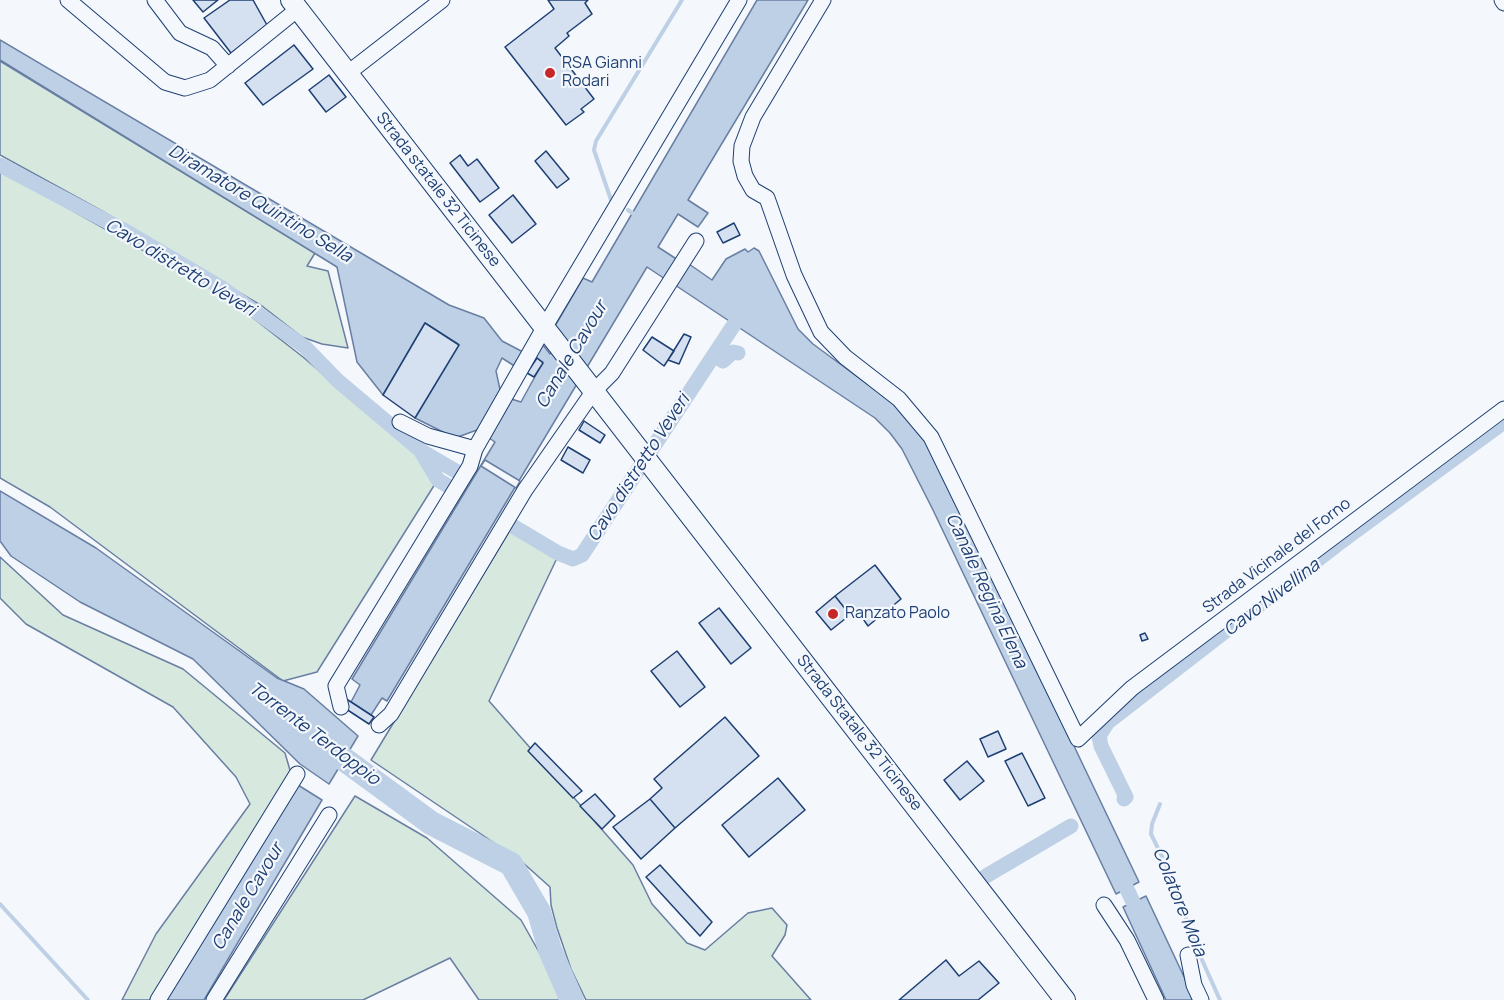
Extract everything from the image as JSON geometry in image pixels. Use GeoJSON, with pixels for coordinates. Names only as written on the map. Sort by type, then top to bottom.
{"type":"FeatureCollection","features":[{"type":"Feature","properties":{"kind":"main road","name":"Strada statale 32 Ticinese"},"geometry":{"type":"LineString","coordinates":[[295,4],[589,386]]}},
{"type":"Feature","properties":{"kind":"main road","name":"Strada Statale 32 Ticinese"},"geometry":{"type":"LineString","coordinates":[[589,386],[1065,1000]]}},
{"type":"Feature","properties":{"kind":"street"},"geometry":{"type":"LineString","coordinates":[[68,0],[165,82],[185,88],[210,80],[295,4]]}},
{"type":"Feature","properties":{"kind":"street"},"geometry":{"type":"LineString","coordinates":[[155,0],[180,33],[212,48],[228,66]]}},
{"type":"Feature","properties":{"kind":"street"},"geometry":{"type":"LineString","coordinates":[[348,73],[442,0]]}},
{"type":"Feature","properties":{"kind":"street"},"geometry":{"type":"LineString","coordinates":[[341,707],[336,686],[470,466],[475,449],[547,333],[739,0]]}},
{"type":"Feature","properties":{"kind":"street","name":"Strada Vicinale del Forno"},"geometry":{"type":"LineString","coordinates":[[823,0],[753,117],[742,146],[741,161],[745,176],[753,190],[767,198],[794,275],[821,332],[845,357],[899,399],[931,437],[1078,739],[1132,688],[1504,409]]}},
{"type":"Feature","properties":{"kind":"street"},"geometry":{"type":"LineString","coordinates":[[379,725],[391,714],[589,386],[612,373],[696,241]]}},
{"type":"Feature","properties":{"kind":"street"},"geometry":{"type":"LineString","coordinates":[[400,422],[428,436],[475,449]]}},
{"type":"Feature","properties":{"kind":"street"},"geometry":{"type":"LineString","coordinates":[[158,1000],[297,774]]}},
{"type":"Feature","properties":{"kind":"street"},"geometry":{"type":"LineString","coordinates":[[214,1000],[329,815]]}},
{"type":"Feature","properties":{"kind":"street"},"geometry":{"type":"LineString","coordinates":[[1104,905],[1127,940],[1156,1000]]}},
{"type":"Feature","properties":{"kind":"street"},"geometry":{"type":"LineString","coordinates":[[1188,955],[1194,985],[1201,1000]]}},
{"type":"Feature","properties":{"kind":"shaded area"},"geometry":{"type":"Polygon","coordinates":[[[0,61],[315,253],[307,266],[328,271],[348,348],[322,344],[302,337],[262,306],[102,211],[0,155],[0,61]]]}},
{"type":"Feature","properties":{"kind":"shaded area"},"geometry":{"type":"Polygon","coordinates":[[[0,170],[226,297],[303,357],[417,455],[435,484],[317,672],[283,681],[50,507],[0,478],[0,170]]]}},
{"type":"Feature","properties":{"kind":"shaded area"},"geometry":{"type":"Polygon","coordinates":[[[510,530],[558,556],[489,701],[633,865],[652,904],[687,943],[705,950],[748,913],[772,908],[787,925],[785,935],[772,956],[811,1000],[586,1000],[571,969],[557,928],[551,905],[550,887],[521,861],[371,760],[510,530]]]}},
{"type":"Feature","properties":{"kind":"shaded area"},"geometry":{"type":"Polygon","coordinates":[[[0,557],[63,615],[183,669],[285,753],[292,777],[155,1000],[122,1000],[156,934],[250,804],[236,777],[173,707],[26,624],[0,598],[0,557]]]}},
{"type":"Feature","properties":{"kind":"shaded area"},"geometry":{"type":"Polygon","coordinates":[[[355,796],[427,838],[521,920],[566,1000],[479,1000],[450,958],[363,1000],[224,1000],[355,796]]]}},
{"type":"Feature","properties":{"kind":"water","name":"Canale Cavour"},"geometry":{"type":"Polygon","coordinates":[[[757,0],[808,0],[688,200],[708,213],[698,227],[678,214],[658,247],[678,260],[665,279],[647,267],[387,701],[382,698],[371,715],[351,702],[360,685],[352,679],[495,442],[486,436],[508,398],[521,402],[543,362],[537,358],[527,373],[523,371],[533,354],[543,345],[550,354],[562,336],[555,326],[583,278],[592,282],[757,0]]]}},
{"type":"Feature","properties":{"kind":"water","name":"Diramatore Quintino Sella"},"geometry":{"type":"Polygon","coordinates":[[[0,40],[449,305],[484,318],[502,341],[525,353],[516,367],[502,358],[496,371],[501,394],[480,432],[477,430],[455,438],[415,418],[458,344],[425,323],[383,395],[357,362],[337,267],[0,60],[0,40]]]}},
{"type":"Feature","properties":{"kind":"water"},"geometry":{"type":"Polygon","coordinates":[[[754,248],[759,251],[798,329],[813,344],[908,414],[933,451],[1139,882],[1116,894],[933,510],[902,449],[890,433],[875,418],[675,285],[689,264],[712,280],[726,259],[745,249],[748,252],[754,248]]]}},
{"type":"Feature","properties":{"kind":"water"},"geometry":{"type":"Polygon","coordinates":[[[0,491],[96,548],[277,678],[304,689],[358,736],[329,784],[300,764],[193,659],[80,602],[11,556],[0,541],[0,491]]]}},
{"type":"Feature","properties":{"kind":"water","name":"Canale Cavour"},"geometry":{"type":"Polygon","coordinates":[[[298,785],[322,800],[204,1000],[164,1000],[298,785]]]}},
{"type":"Feature","properties":{"kind":"water"},"geometry":{"type":"Polygon","coordinates":[[[1146,896],[1195,1000],[1166,1000],[1123,907],[1146,896]]]}},
{"type":"Feature","properties":{"kind":"pier"},"geometry":{"type":"Polygon","coordinates":[[[485,460],[520,481],[516,488],[481,466],[485,460]]]}},
{"type":"Feature","properties":{"kind":"building"},"geometry":{"type":"Polygon","coordinates":[[[193,0],[218,0],[203,12],[193,0]]]}},
{"type":"Feature","properties":{"kind":"building"},"geometry":{"type":"Polygon","coordinates":[[[230,0],[253,0],[267,25],[231,53],[204,18],[230,0]]]}},
{"type":"Feature","properties":{"kind":"building","name":"RSA Gianni Rodari"},"geometry":{"type":"Polygon","coordinates":[[[548,0],[588,0],[585,3],[592,14],[567,33],[569,36],[555,48],[594,99],[581,109],[584,112],[566,125],[505,47],[554,9],[548,0]]]}},
{"type":"Feature","properties":{"kind":"building"},"geometry":{"type":"Polygon","coordinates":[[[294,45],[313,69],[263,105],[245,83],[294,45]]]}},
{"type":"Feature","properties":{"kind":"building"},"geometry":{"type":"Polygon","coordinates":[[[329,75],[346,97],[326,112],[309,90],[329,75]]]}},
{"type":"Feature","properties":{"kind":"building"},"geometry":{"type":"Polygon","coordinates":[[[546,151],[569,179],[557,188],[535,161],[546,151]]]}},
{"type":"Feature","properties":{"kind":"building"},"geometry":{"type":"Polygon","coordinates":[[[460,155],[468,166],[477,159],[499,188],[480,202],[450,163],[460,155]]]}},
{"type":"Feature","properties":{"kind":"building"},"geometry":{"type":"Polygon","coordinates":[[[513,195],[536,224],[512,243],[489,215],[513,195]]]}},
{"type":"Feature","properties":{"kind":"building"},"geometry":{"type":"Polygon","coordinates":[[[734,223],[740,235],[723,243],[717,232],[734,223]]]}},
{"type":"Feature","properties":{"kind":"building"},"geometry":{"type":"Polygon","coordinates":[[[425,323],[459,345],[415,418],[383,395],[425,323]]]}},
{"type":"Feature","properties":{"kind":"building"},"geometry":{"type":"Polygon","coordinates":[[[684,334],[691,337],[679,364],[668,360],[684,334]]]}},
{"type":"Feature","properties":{"kind":"building"},"geometry":{"type":"Polygon","coordinates":[[[652,337],[674,351],[664,366],[643,350],[652,337]]]}},
{"type":"Feature","properties":{"kind":"building"},"geometry":{"type":"Polygon","coordinates":[[[537,358],[543,363],[534,377],[527,373],[537,358]]]}},
{"type":"Feature","properties":{"kind":"building"},"geometry":{"type":"Polygon","coordinates":[[[584,421],[605,435],[600,443],[579,430],[584,421]]]}},
{"type":"Feature","properties":{"kind":"building"},"geometry":{"type":"Polygon","coordinates":[[[568,447],[590,460],[583,473],[561,460],[568,447]]]}},
{"type":"Feature","properties":{"kind":"building"},"geometry":{"type":"Polygon","coordinates":[[[875,565],[901,599],[868,626],[857,610],[850,615],[835,596],[875,565]]]}},
{"type":"Feature","properties":{"kind":"building"},"geometry":{"type":"Polygon","coordinates":[[[835,596],[850,615],[831,630],[816,612],[835,596]]]}},
{"type":"Feature","properties":{"kind":"building"},"geometry":{"type":"Polygon","coordinates":[[[719,608],[751,648],[731,664],[699,623],[719,608]]]}},
{"type":"Feature","properties":{"kind":"building"},"geometry":{"type":"Polygon","coordinates":[[[1145,633],[1148,639],[1142,641],[1140,635],[1145,633]]]}},
{"type":"Feature","properties":{"kind":"building"},"geometry":{"type":"Polygon","coordinates":[[[677,651],[705,687],[680,707],[651,671],[677,651]]]}},
{"type":"Feature","properties":{"kind":"building"},"geometry":{"type":"Polygon","coordinates":[[[348,700],[374,717],[369,724],[343,707],[348,700]]]}},
{"type":"Feature","properties":{"kind":"building"},"geometry":{"type":"Polygon","coordinates":[[[725,717],[759,756],[675,828],[650,799],[662,788],[654,779],[725,717]]]}},
{"type":"Feature","properties":{"kind":"building"},"geometry":{"type":"Polygon","coordinates":[[[998,731],[1006,749],[988,757],[980,739],[998,731]]]}},
{"type":"Feature","properties":{"kind":"building"},"geometry":{"type":"Polygon","coordinates":[[[535,743],[582,791],[573,798],[528,751],[535,743]]]}},
{"type":"Feature","properties":{"kind":"building"},"geometry":{"type":"Polygon","coordinates":[[[1022,753],[1045,798],[1028,806],[1005,761],[1022,753]]]}},
{"type":"Feature","properties":{"kind":"building"},"geometry":{"type":"Polygon","coordinates":[[[967,761],[984,781],[960,800],[944,780],[967,761]]]}},
{"type":"Feature","properties":{"kind":"building"},"geometry":{"type":"Polygon","coordinates":[[[778,778],[805,810],[749,857],[722,825],[778,778]]]}},
{"type":"Feature","properties":{"kind":"building"},"geometry":{"type":"Polygon","coordinates":[[[595,794],[615,816],[602,829],[580,806],[595,794]]]}},
{"type":"Feature","properties":{"kind":"building"},"geometry":{"type":"Polygon","coordinates":[[[650,799],[675,828],[641,859],[613,827],[650,799]]]}},
{"type":"Feature","properties":{"kind":"building"},"geometry":{"type":"Polygon","coordinates":[[[660,865],[712,922],[700,936],[646,877],[660,865]]]}},
{"type":"Feature","properties":{"kind":"building"},"geometry":{"type":"Polygon","coordinates":[[[946,960],[959,976],[979,961],[999,983],[978,1000],[899,1000],[946,960]]]}},
{"type":"Feature","properties":{"kind":"waterway"},"geometry":{"type":"LineString","coordinates":[[611,200],[594,150],[596,141],[682,0]]}},
{"type":"Feature","properties":{"kind":"waterway","name":"Cavo distretto Veveri"},"geometry":{"type":"LineString","coordinates":[[0,165],[127,232],[222,288],[305,347],[337,380],[420,450],[438,480],[450,487]]}},
{"type":"Feature","properties":{"kind":"waterway"},"geometry":{"type":"LineString","coordinates":[[628,210],[635,215]]}},
{"type":"Feature","properties":{"kind":"waterway","name":"Cavo distretto Veveri"},"geometry":{"type":"LineString","coordinates":[[511,525],[558,553],[573,559],[582,555],[741,314]]}},
{"type":"Feature","properties":{"kind":"waterway","name":"Cavo Nivellina"},"geometry":{"type":"LineString","coordinates":[[714,355],[723,361],[733,352],[738,353]]}},
{"type":"Feature","properties":{"kind":"waterway","name":"Cavo Nivellina"},"geometry":{"type":"LineString","coordinates":[[1124,799],[1126,797],[1101,746],[1099,736],[1108,722],[1338,544],[1504,422]]}},
{"type":"Feature","properties":{"kind":"waterway"},"geometry":{"type":"LineString","coordinates":[[423,452],[459,473]]}},
{"type":"Feature","properties":{"kind":"waterway","name":"Torrente Terdoppio"},"geometry":{"type":"LineString","coordinates":[[319,741],[431,823],[511,864],[539,912],[550,950],[572,1000]]}},
{"type":"Feature","properties":{"kind":"waterway","name":"Colatore Moia"},"geometry":{"type":"LineString","coordinates":[[1160,804],[1152,824],[1151,834],[1173,879],[1194,942],[1220,1000]]}},
{"type":"Feature","properties":{"kind":"waterway"},"geometry":{"type":"LineString","coordinates":[[986,876],[1071,826]]}},
{"type":"Feature","properties":{"kind":"waterway","name":"Canale Regina Elena"},"geometry":{"type":"LineString","coordinates":[[1118,870],[1141,919]]}},
{"type":"Feature","properties":{"kind":"waterway"},"geometry":{"type":"LineString","coordinates":[[0,904],[88,1000]]}},
{"type":"Feature","properties":{"kind":"place","name":"RSA Gianni Rodari"},"geometry":{"type":"Point","coordinates":[550,73]}},
{"type":"Feature","properties":{"kind":"place","name":"Ranzato Paolo"},"geometry":{"type":"Point","coordinates":[833,614]}}]}
